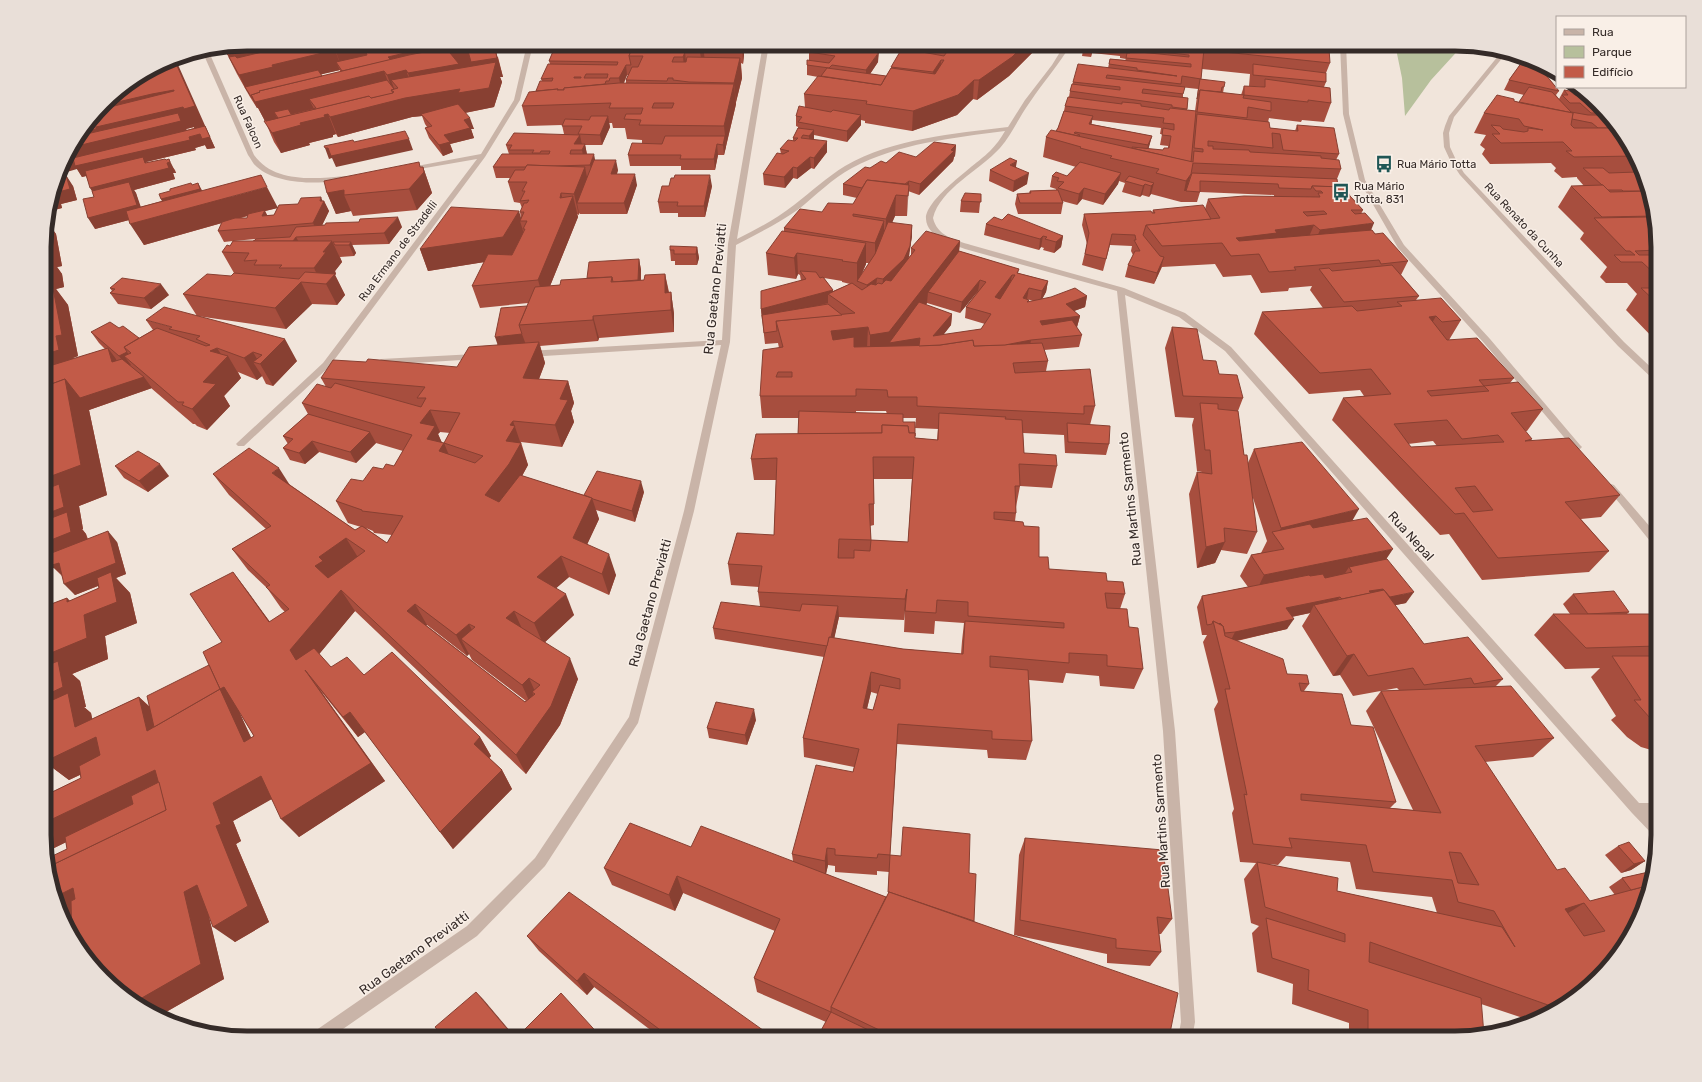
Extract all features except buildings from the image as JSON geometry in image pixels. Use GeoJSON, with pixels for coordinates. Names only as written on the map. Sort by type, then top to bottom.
{"type":"FeatureCollection","features":[{"type":"Feature","properties":{"kind":"street","name":"Rua Ermano de Stradelli"},"geometry":{"type":"LineString","coordinates":[[241,444],[330,365],[483,156],[516,100],[527,51]]}},
{"type":"Feature","properties":{"kind":"street","name":"Rua Gaetano Previatti"},"geometry":{"type":"LineString","coordinates":[[327,1031],[472,931],[540,862],[634,719],[689,512],[726,342],[732,244],[765,51]]}},
{"type":"Feature","properties":{"kind":"street"},"geometry":{"type":"LineString","coordinates":[[1064,51],[1048,76],[1027,101],[996,150],[948,189],[931,209],[929,216],[930,225],[936,232],[947,239],[968,247],[1121,290]]}},
{"type":"Feature","properties":{"kind":"street"},"geometry":{"type":"LineString","coordinates":[[1343,51],[1346,114],[1362,180],[1401,246],[1487,341],[1582,454]]}},
{"type":"Feature","properties":{"kind":"street","name":"Rua Falcon"},"geometry":{"type":"LineString","coordinates":[[207,55],[251,155],[261,167],[279,175],[301,180],[328,180],[351,177]]}},
{"type":"Feature","properties":{"kind":"street","name":"Rua Renato da Cunha"},"geometry":{"type":"LineString","coordinates":[[1500,57],[1451,117],[1446,128],[1447,148],[1462,174],[1621,344],[1651,372]]}},
{"type":"Feature","properties":{"kind":"street"},"geometry":{"type":"LineString","coordinates":[[732,244],[788,214],[826,181],[848,168],[879,153],[945,137],[1010,129]]}},
{"type":"Feature","properties":{"kind":"street"},"geometry":{"type":"LineString","coordinates":[[398,170],[483,156]]}},
{"type":"Feature","properties":{"kind":"street","name":"Rua Nepal"},"geometry":{"type":"LineString","coordinates":[[1121,290],[1182,316],[1228,349],[1651,825]]}},
{"type":"Feature","properties":{"kind":"street","name":"Rua Martins Sarmento"},"geometry":{"type":"LineString","coordinates":[[1121,290],[1169,731],[1188,1022],[1186,1031]]}},
{"type":"Feature","properties":{"kind":"street"},"geometry":{"type":"LineString","coordinates":[[522,354],[726,342]]}},
{"type":"Feature","properties":{"kind":"street"},"geometry":{"type":"LineString","coordinates":[[373,363],[483,356]]}},
{"type":"Feature","properties":{"kind":"street"},"geometry":{"type":"LineString","coordinates":[[1607,483],[1651,534]]}},
{"type":"Feature","properties":{"kind":"street"},"geometry":{"type":"LineString","coordinates":[[1636,809],[1651,809]]}},
{"type":"Feature","properties":{"kind":"green space"},"geometry":{"type":"Polygon","coordinates":[[[1396,51],[1458,51],[1431,80],[1405,116],[1402,78],[1396,51]]]}},
{"type":"Feature","properties":{"kind":"place","name":"Rua Mário Totta"},"geometry":{"type":"Point","coordinates":[1384,164]}},
{"type":"Feature","properties":{"kind":"place","name":"Rua Mário Totta, 831"},"geometry":{"type":"Point","coordinates":[1341,192]}}]}
